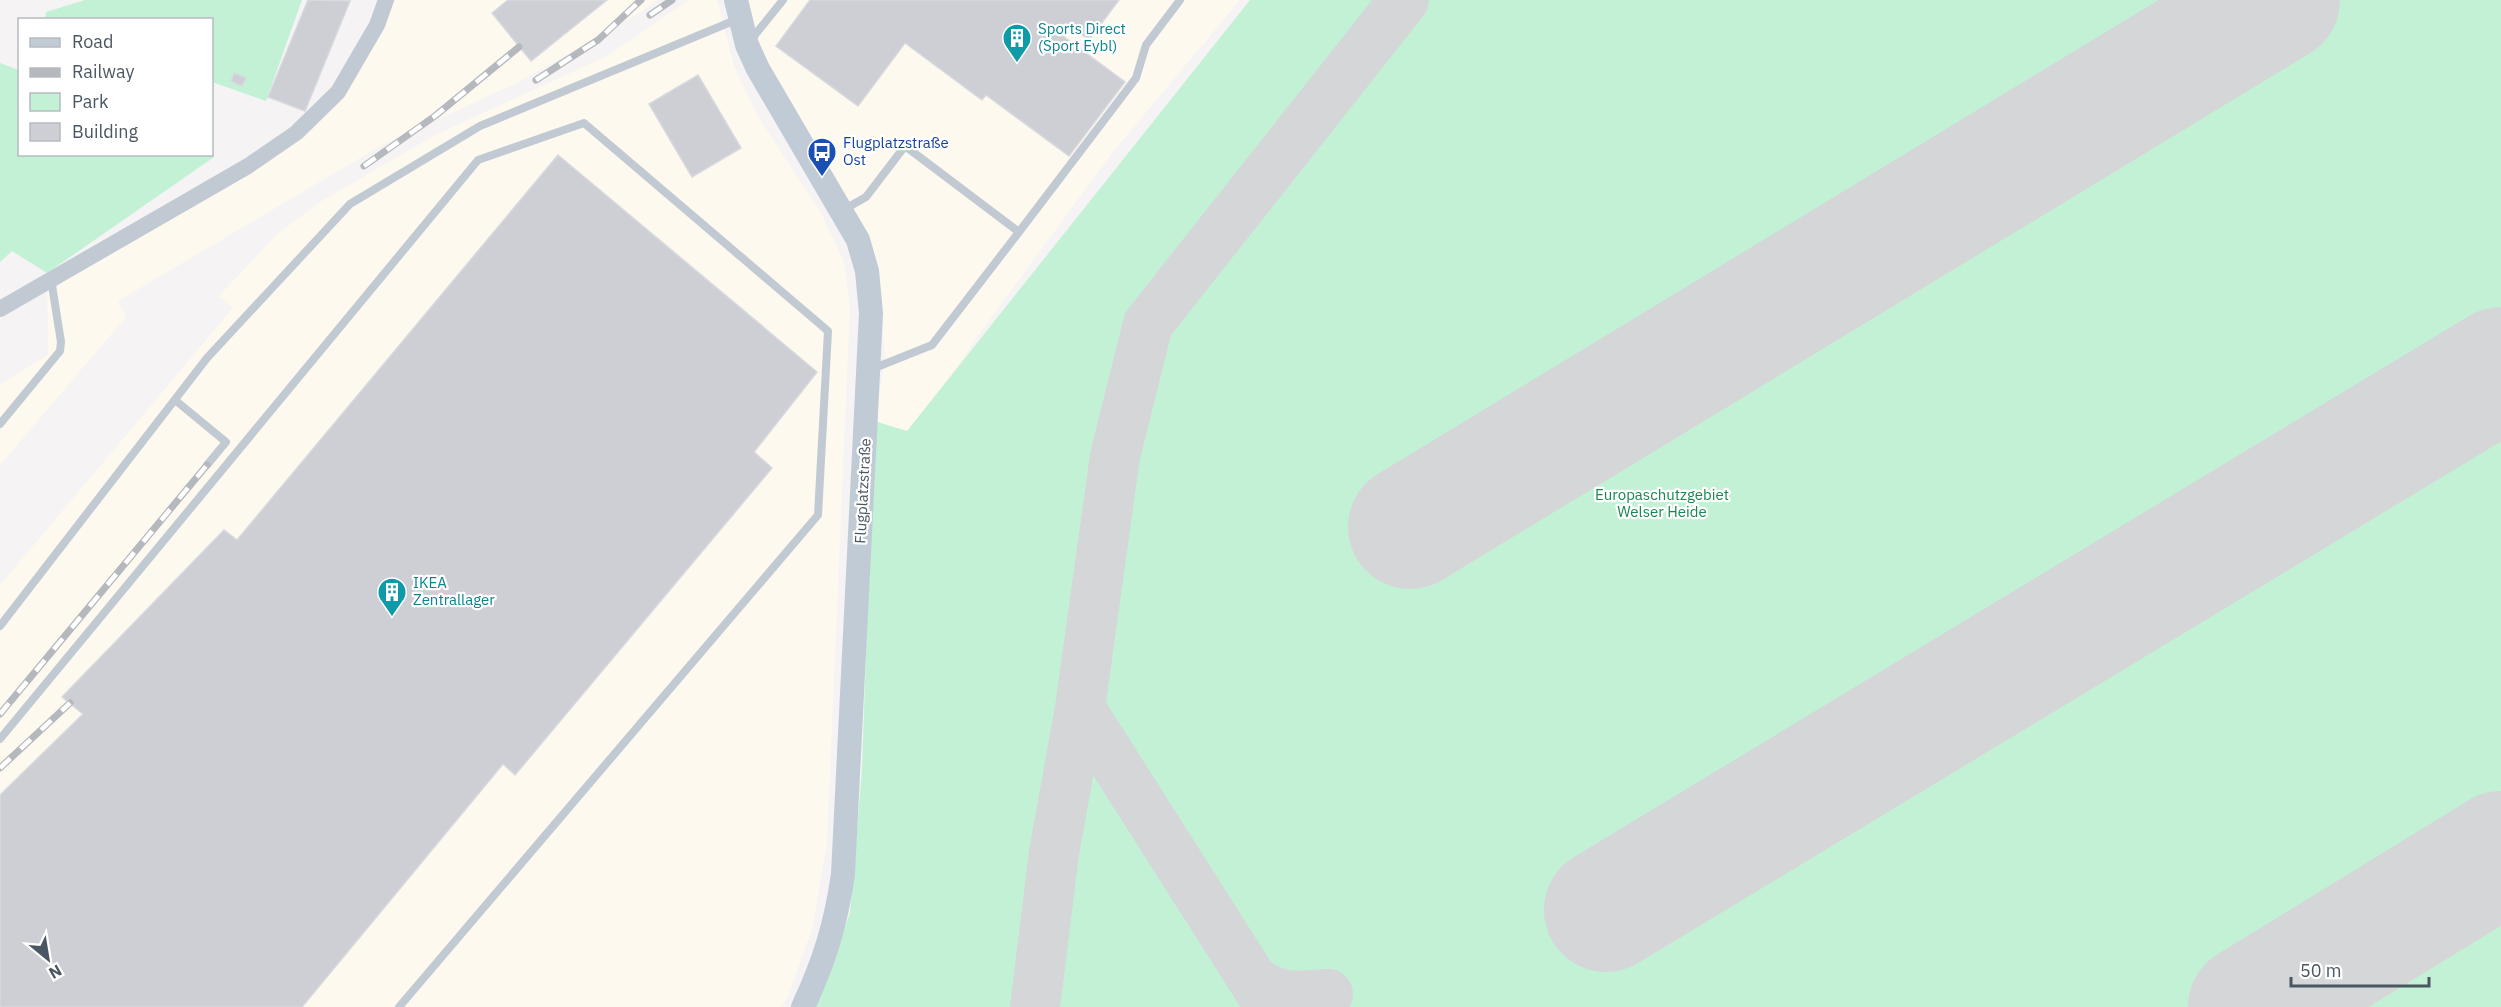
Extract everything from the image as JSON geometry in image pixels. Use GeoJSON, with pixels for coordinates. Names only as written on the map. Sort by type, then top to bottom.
{"type":"FeatureCollection","features":[{"type":"Feature","properties":{"kind":"street"},"geometry":{"type":"LineString","coordinates":[[0,309],[248,166],[296,133],[338,92],[377,25],[386,0]]}},
{"type":"Feature","properties":{"kind":"street","name":"Flugplatzstraße"},"geometry":{"type":"LineString","coordinates":[[737,9],[747,45],[784,118],[843,210],[858,240],[867,271],[871,313],[843,874],[836,923],[822,966],[803,1007]]}},
{"type":"Feature","properties":{"kind":"lane"},"geometry":{"type":"LineString","coordinates":[[747,45],[783,0]]}},
{"type":"Feature","properties":{"kind":"lane"},"geometry":{"type":"LineString","coordinates":[[869,370],[932,345],[1136,78],[1146,45],[1180,0]]}},
{"type":"Feature","properties":{"kind":"lane"},"geometry":{"type":"LineString","coordinates":[[0,626],[207,358],[350,204],[480,126],[737,9]]}},
{"type":"Feature","properties":{"kind":"lane"},"geometry":{"type":"LineString","coordinates":[[0,739],[478,159],[584,123],[828,331],[818,515],[399,1007]]}},
{"type":"Feature","properties":{"kind":"lane"},"geometry":{"type":"LineString","coordinates":[[843,210],[866,197],[905,146],[1019,232]]}},
{"type":"Feature","properties":{"kind":"lane"},"geometry":{"type":"LineString","coordinates":[[0,424],[60,351],[61,342],[51,279]]}},
{"type":"Feature","properties":{"kind":"lane"},"geometry":{"type":"LineString","coordinates":[[175,400],[226,442],[207,465]]}},
{"type":"Feature","properties":{"kind":"shaded area"},"geometry":{"type":"Polygon","coordinates":[[[395,0],[657,0],[643,11],[519,82],[384,144],[118,301],[126,317],[0,465],[0,384],[48,355],[47,273],[296,133],[303,139],[343,99],[395,0]]]}},
{"type":"Feature","properties":{"kind":"shaded area"},"geometry":{"type":"Polygon","coordinates":[[[689,0],[717,0],[734,66],[757,115],[821,213],[844,262],[850,307],[827,842],[813,926],[787,999],[781,1007],[0,1007],[0,585],[233,308],[219,296],[276,235],[320,202],[435,135],[607,56],[689,0]]]}},
{"type":"Feature","properties":{"kind":"shaded area"},"geometry":{"type":"Polygon","coordinates":[[[746,0],[1240,0],[1112,153],[977,337],[913,433],[874,421],[885,360],[879,269],[783,97],[746,12],[746,0]]]}},
{"type":"Feature","properties":{"kind":"green space"},"geometry":{"type":"Polygon","coordinates":[[[85,0],[302,0],[266,101],[213,82],[213,18],[45,18],[46,12],[85,0]]]}},
{"type":"Feature","properties":{"kind":"green space","name":"Europaschutzgebiet Welser Heide"},"geometry":{"type":"Polygon","coordinates":[[[1250,0],[2501,0],[2501,1007],[816,1007],[850,913],[862,769],[874,421],[907,431],[1250,0]]]}},
{"type":"Feature","properties":{"kind":"green space"},"geometry":{"type":"Polygon","coordinates":[[[0,63],[18,70],[18,156],[213,155],[214,157],[47,273],[12,251],[0,262],[0,63]]]}},
{"type":"Feature","properties":{"kind":"building"},"geometry":{"type":"Polygon","coordinates":[[[308,0],[350,1],[305,111],[268,97],[308,0]]]}},
{"type":"Feature","properties":{"kind":"building"},"geometry":{"type":"Polygon","coordinates":[[[508,0],[607,0],[531,61],[492,13],[508,0]]]}},
{"type":"Feature","properties":{"kind":"building","name":"Sports Direct (Sport Eybl)"},"geometry":{"type":"Polygon","coordinates":[[[810,0],[1119,0],[1089,40],[1066,23],[1059,33],[1125,82],[1069,156],[986,95],[982,100],[905,43],[858,106],[776,46],[810,0]]]}},
{"type":"Feature","properties":{"kind":"building"},"geometry":{"type":"Polygon","coordinates":[[[234,73],[246,78],[242,86],[231,81],[234,73]]]}},
{"type":"Feature","properties":{"kind":"building"},"geometry":{"type":"Polygon","coordinates":[[[698,75],[741,148],[692,177],[649,104],[698,75]]]}},
{"type":"Feature","properties":{"kind":"building","name":"IKEA Zentrallager"},"geometry":{"type":"Polygon","coordinates":[[[558,155],[817,372],[754,452],[772,468],[515,775],[503,764],[302,1007],[0,1007],[0,795],[83,714],[62,697],[224,530],[237,540],[558,155]]]}},
{"type":"Feature","properties":{"kind":"taxiway"},"geometry":{"type":"LineString","coordinates":[[1270,1007],[1080,708],[1115,456],[1148,324],[1404,0]]}},
{"type":"Feature","properties":{"kind":"taxiway"},"geometry":{"type":"LineString","coordinates":[[1035,1007],[1054,853],[1080,708]]}},
{"type":"Feature","properties":{"kind":"taxiway"},"geometry":{"type":"LineString","coordinates":[[1253,980],[1280,994],[1298,996],[1328,994]]}},
{"type":"Feature","properties":{"kind":"runway"},"geometry":{"type":"LineString","coordinates":[[1410,527],[2278,0]]}},
{"type":"Feature","properties":{"kind":"runway"},"geometry":{"type":"LineString","coordinates":[[1606,910],[2501,369]]}},
{"type":"Feature","properties":{"kind":"runway"},"geometry":{"type":"LineString","coordinates":[[2250,1007],[2501,853]]}},
{"type":"Feature","properties":{"kind":"railway"},"geometry":{"type":"LineString","coordinates":[[536,80],[598,40],[641,0]]}},
{"type":"Feature","properties":{"kind":"railway"},"geometry":{"type":"LineString","coordinates":[[650,15],[672,0]]}},
{"type":"Feature","properties":{"kind":"railway"},"geometry":{"type":"LineString","coordinates":[[364,166],[435,116],[519,47]]}},
{"type":"Feature","properties":{"kind":"railway"},"geometry":{"type":"LineString","coordinates":[[0,714],[207,465]]}},
{"type":"Feature","properties":{"kind":"railway"},"geometry":{"type":"LineString","coordinates":[[0,768],[70,703]]}},
{"type":"Feature","properties":{"kind":"place","name":"Sports Direct (Sport Eybl)"},"geometry":{"type":"Point","coordinates":[1017,64]}},
{"type":"Feature","properties":{"kind":"place","name":"Flugplatzstraße Ost"},"geometry":{"type":"Point","coordinates":[822,178]}},
{"type":"Feature","properties":{"kind":"place","name":"IKEA Zentrallager"},"geometry":{"type":"Point","coordinates":[392,618]}}]}
